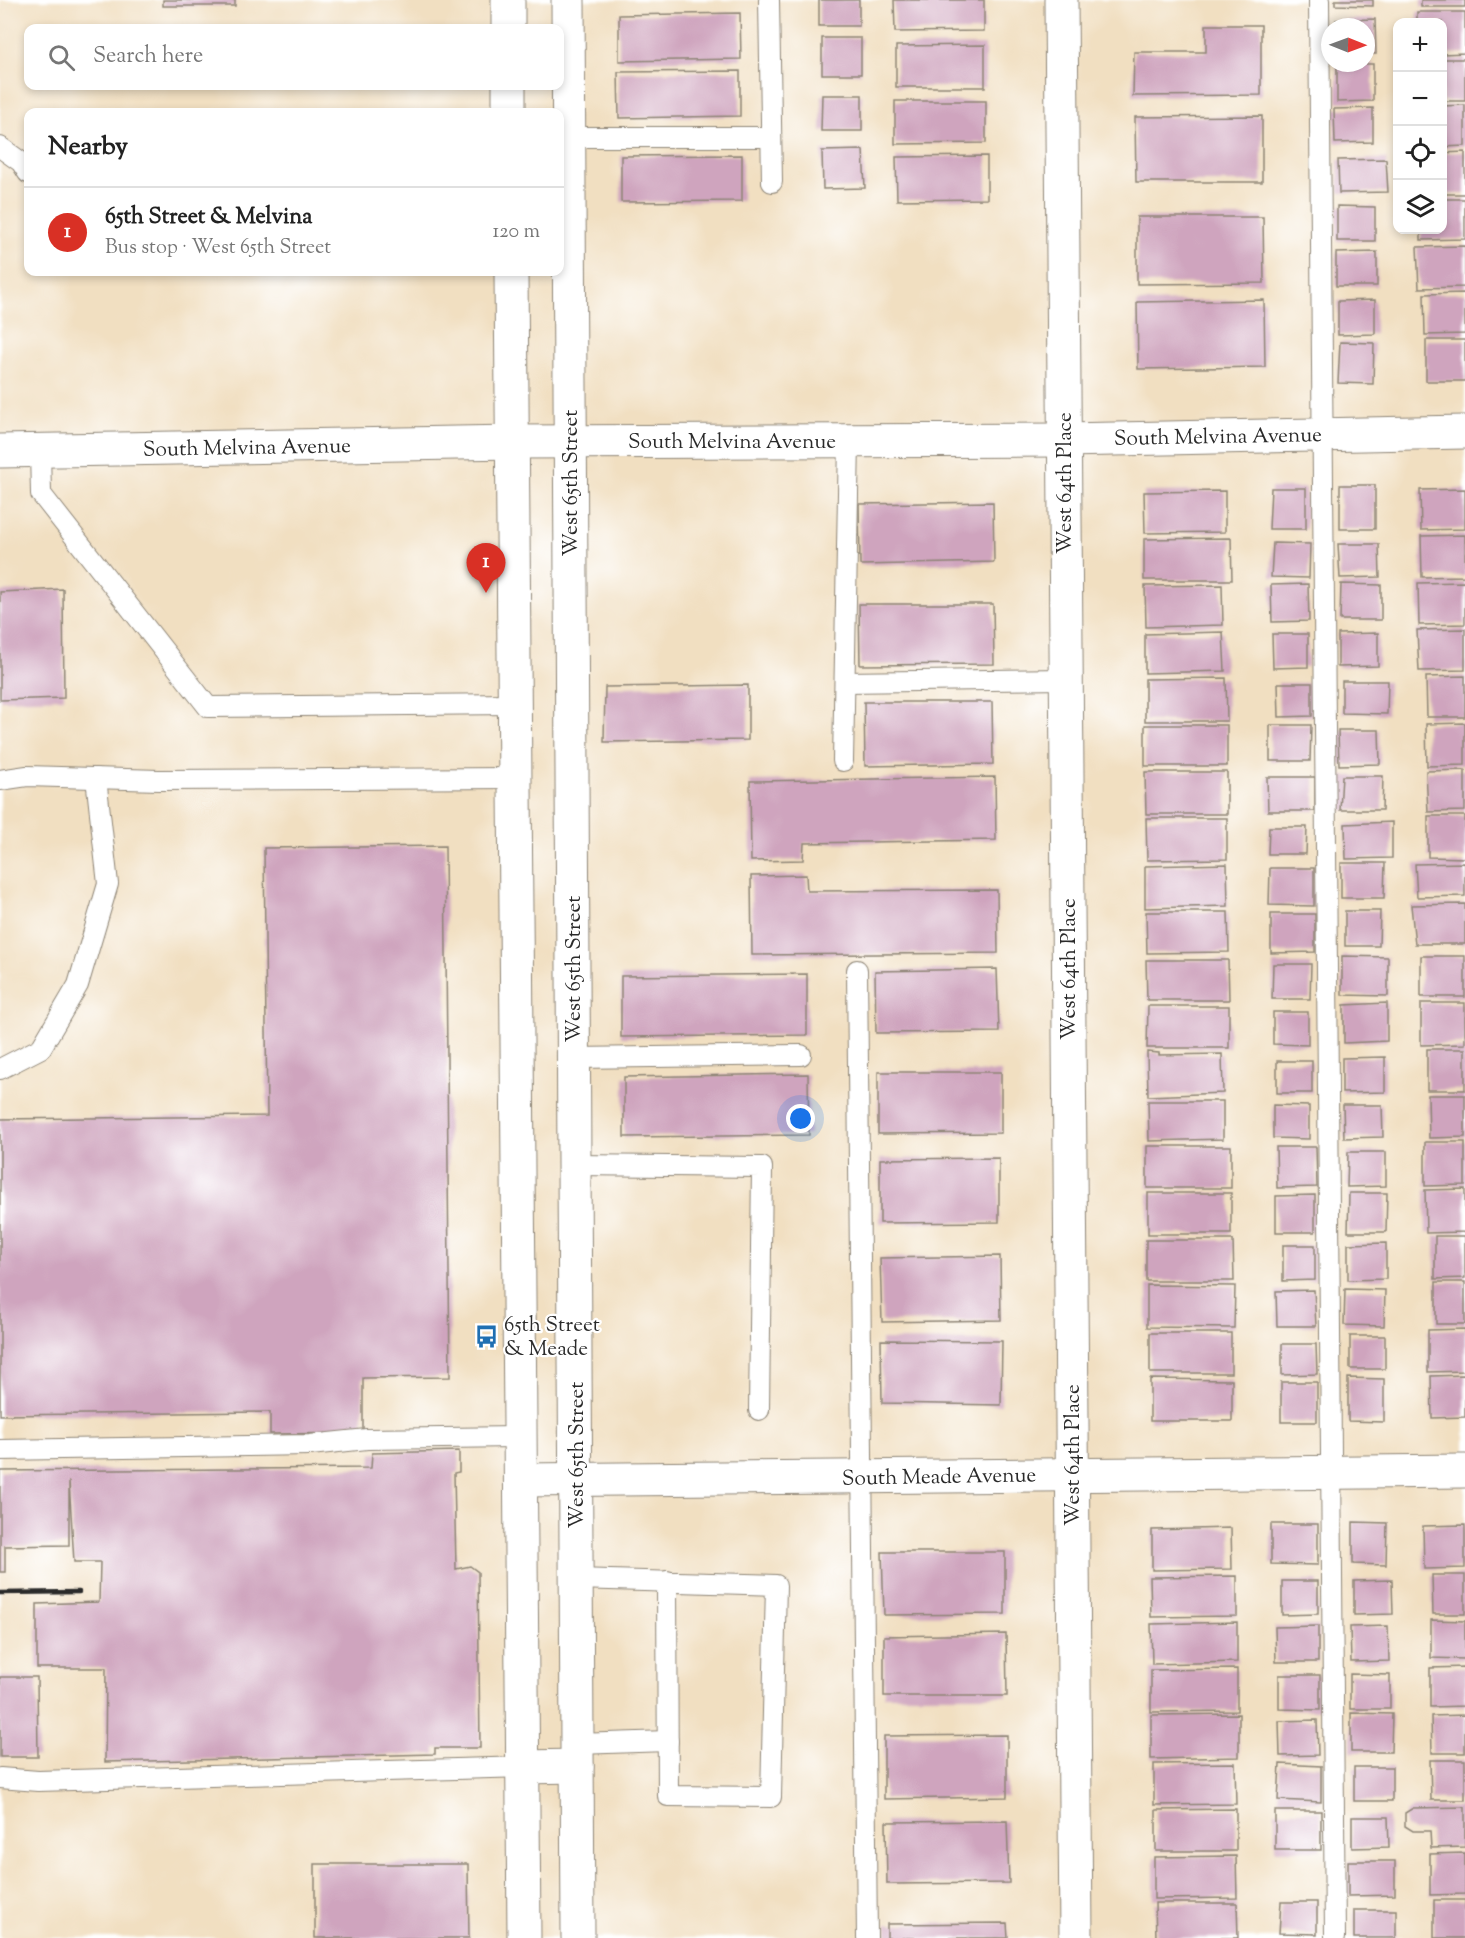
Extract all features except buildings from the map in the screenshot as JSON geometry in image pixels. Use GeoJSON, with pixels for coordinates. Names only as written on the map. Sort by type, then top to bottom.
{"type":"FeatureCollection","features":[{"type":"Feature","properties":{"kind":"street"},"geometry":{"type":"LineString","coordinates":[[508,0],[508,24]]}},
{"type":"Feature","properties":{"kind":"street","name":"West 65th Street"},"geometry":{"type":"LineString","coordinates":[[568,0],[578,1938]]}},
{"type":"Feature","properties":{"kind":"street","name":"West 64th Place"},"geometry":{"type":"LineString","coordinates":[[1061,0],[1076,1938]]}},
{"type":"Feature","properties":{"kind":"street"},"geometry":{"type":"LineString","coordinates":[[509,90],[509,108]]}},
{"type":"Feature","properties":{"kind":"street"},"geometry":{"type":"LineString","coordinates":[[511,276],[524,1938]]}},
{"type":"Feature","properties":{"kind":"street","name":"South Melvina Avenue"},"geometry":{"type":"LineString","coordinates":[[0,451],[513,442],[1064,440],[1465,432]]}},
{"type":"Feature","properties":{"kind":"street","name":"South Meade Avenue"},"geometry":{"type":"LineString","coordinates":[[522,1480],[1465,1471]]}},
{"type":"Feature","properties":{"kind":"street"},"geometry":{"type":"LineString","coordinates":[[523,1767],[577,1755]]}},
{"type":"Feature","properties":{"kind":"lane"},"geometry":{"type":"LineString","coordinates":[[769,0],[772,182]]}},
{"type":"Feature","properties":{"kind":"lane"},"geometry":{"type":"LineString","coordinates":[[1319,0],[1335,1938]]}},
{"type":"Feature","properties":{"kind":"lane"},"geometry":{"type":"LineString","coordinates":[[568,137],[771,136]]}},
{"type":"Feature","properties":{"kind":"lane"},"geometry":{"type":"LineString","coordinates":[[0,147],[24,167]]}},
{"type":"Feature","properties":{"kind":"lane"},"geometry":{"type":"LineString","coordinates":[[843,761],[849,441]]}},
{"type":"Feature","properties":{"kind":"lane"},"geometry":{"type":"LineString","coordinates":[[40,451],[40,494],[208,707],[515,704]]}},
{"type":"Feature","properties":{"kind":"lane"},"geometry":{"type":"LineString","coordinates":[[845,682],[1066,679]]}},
{"type":"Feature","properties":{"kind":"lane"},"geometry":{"type":"LineString","coordinates":[[0,780],[27,776],[515,778]]}},
{"type":"Feature","properties":{"kind":"lane"},"geometry":{"type":"LineString","coordinates":[[0,1069],[41,1048],[78,985],[108,884],[96,778]]}},
{"type":"Feature","properties":{"kind":"lane"},"geometry":{"type":"LineString","coordinates":[[857,970],[867,1938]]}},
{"type":"Feature","properties":{"kind":"lane"},"geometry":{"type":"LineString","coordinates":[[573,1058],[801,1055]]}},
{"type":"Feature","properties":{"kind":"lane"},"geometry":{"type":"LineString","coordinates":[[574,1165],[762,1167],[759,1410]]}},
{"type":"Feature","properties":{"kind":"lane"},"geometry":{"type":"LineString","coordinates":[[0,1450],[310,1445],[367,1439],[521,1437]]}},
{"type":"Feature","properties":{"kind":"lane"},"geometry":{"type":"LineString","coordinates":[[576,1579],[668,1581],[776,1585],[771,1797],[668,1796],[668,1581]]}},
{"type":"Feature","properties":{"kind":"lane"},"geometry":{"type":"LineString","coordinates":[[577,1755],[668,1742]]}},
{"type":"Feature","properties":{"kind":"lane"},"geometry":{"type":"LineString","coordinates":[[0,1779],[38,1781],[523,1767]]}},
{"type":"Feature","properties":{"kind":"railway"},"geometry":{"type":"LineString","coordinates":[[0,1593],[79,1592]]}},
{"type":"Feature","properties":{"kind":"place","name":"65th Street & Melvina"},"geometry":{"type":"Point","coordinates":[486,593]}},
{"type":"Feature","properties":{"kind":"place","name":"65th Street & Meade"},"geometry":{"type":"Point","coordinates":[486,1336]}}]}
